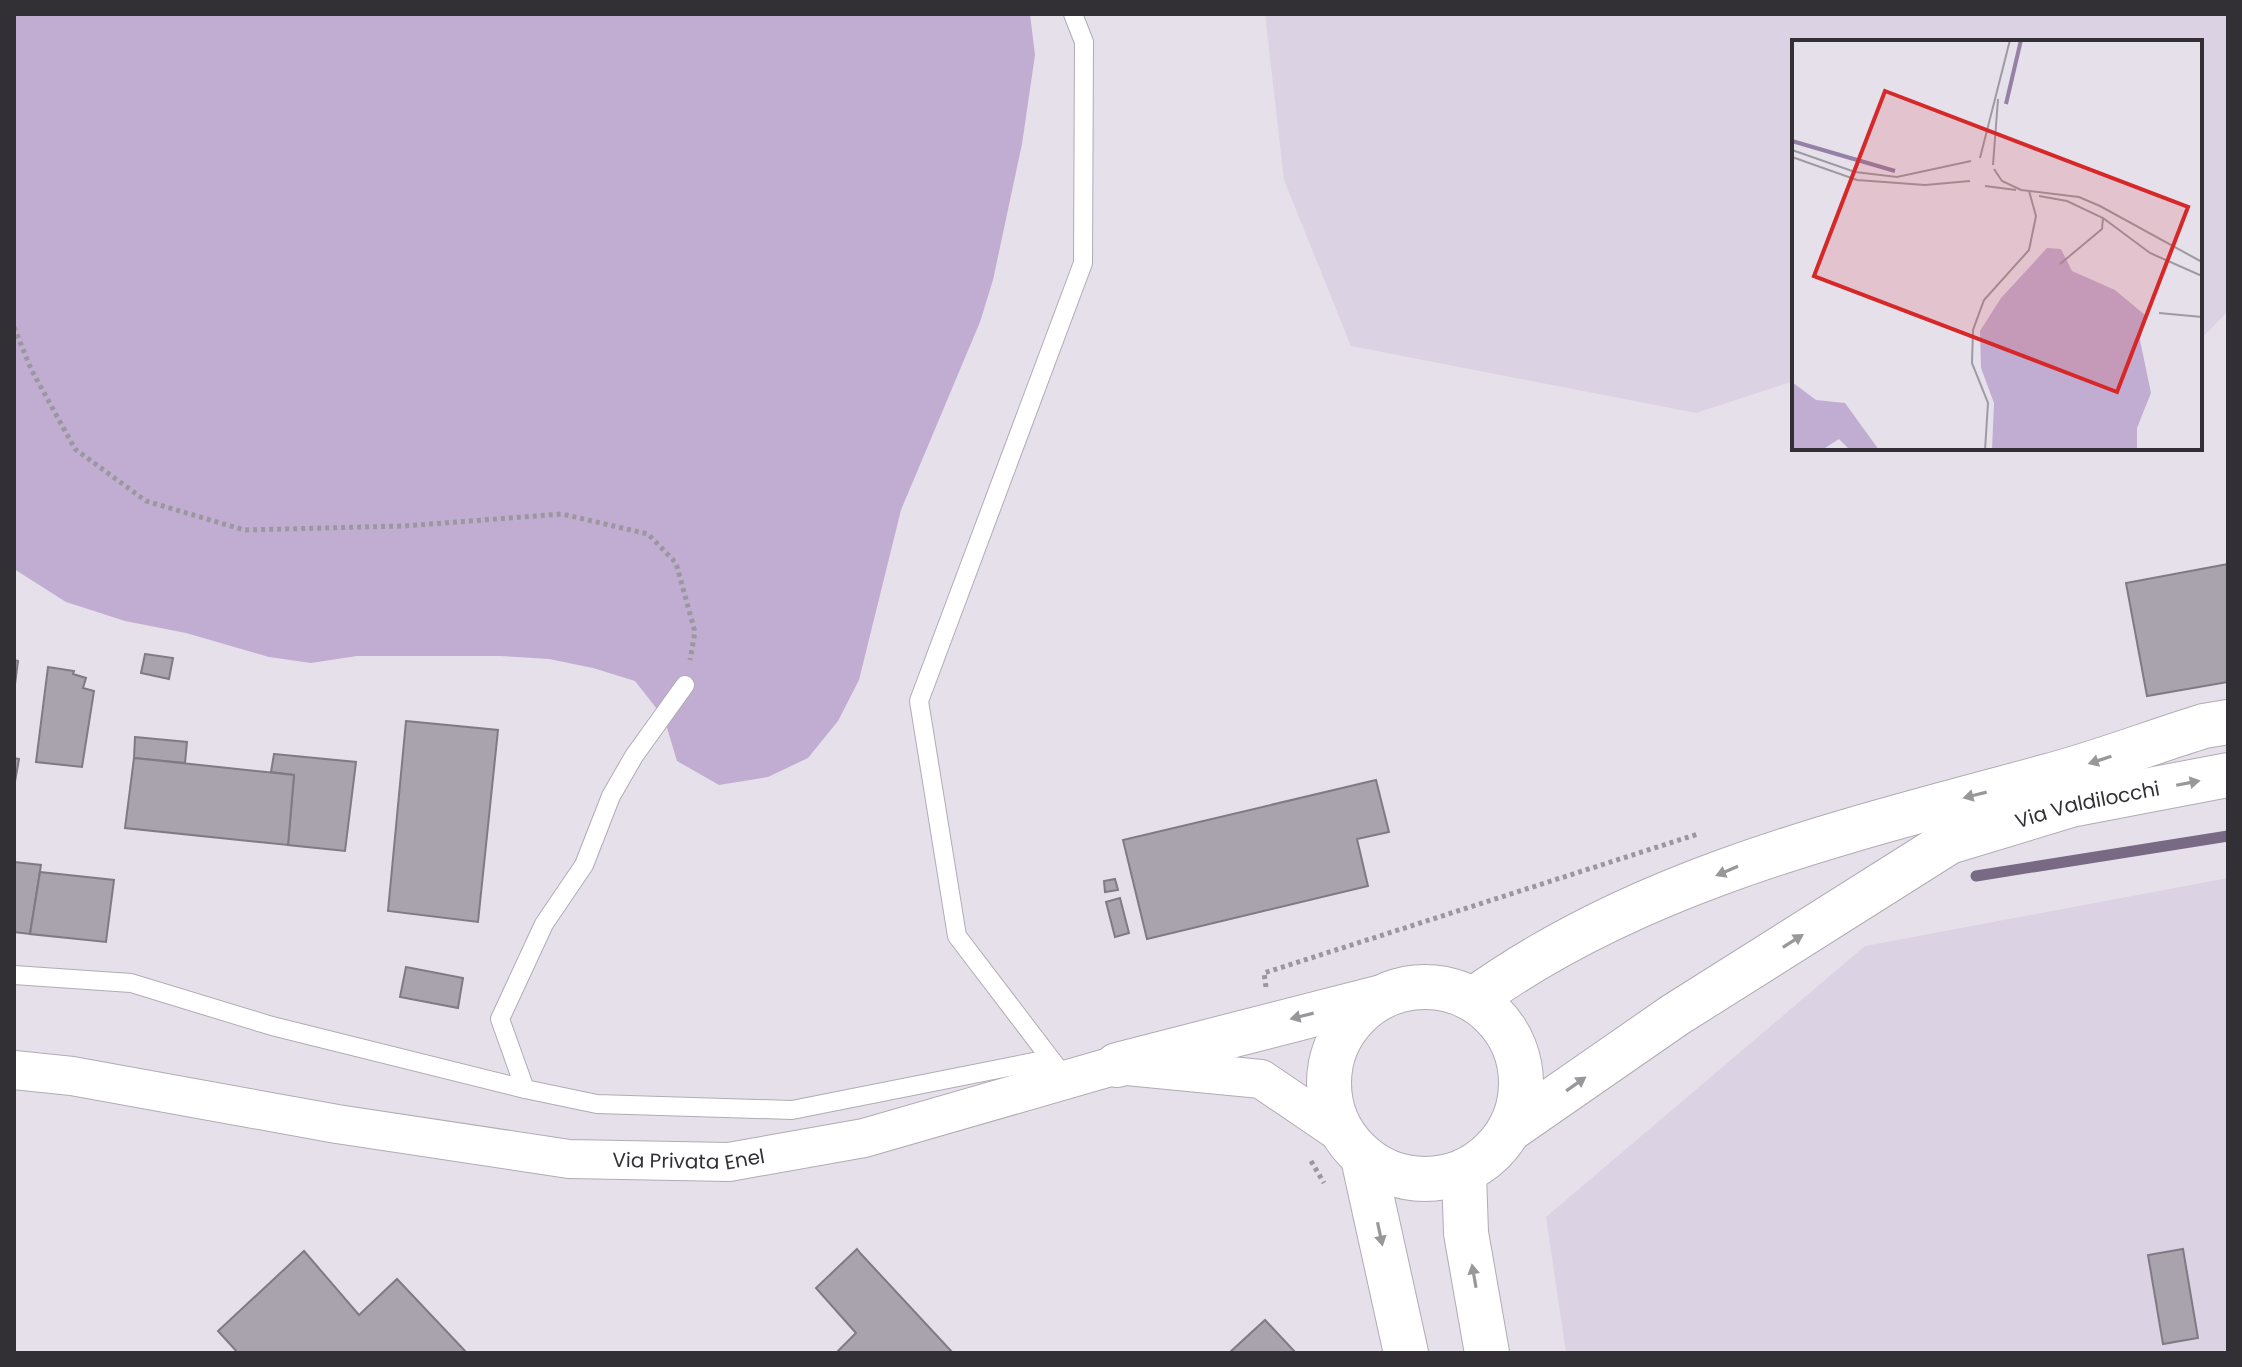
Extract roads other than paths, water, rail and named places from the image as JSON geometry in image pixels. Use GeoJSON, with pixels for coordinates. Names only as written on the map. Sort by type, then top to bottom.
{"type":"FeatureCollection","features":[{"type":"Feature","properties":{"kind":"street","name":"Via Valdilocchi"},"geometry":{"type":"LineString","coordinates":[[1474,999],[1510,973],[1630,911],[1750,861],[1899,814],[2051,776],[2204,726],[2228,722]]}},
{"type":"Feature","properties":{"kind":"street","name":"Via Valdilocchi"},"geometry":{"type":"LineString","coordinates":[[1512,1128],[1675,1015],[1949,842],[2071,805],[2228,775]]}},
{"type":"Feature","properties":{"kind":"street"},"geometry":{"type":"LineString","coordinates":[[1117,1065],[1410,987],[1443,987],[1474,999],[1502,1023],[1519,1056],[1522,1092],[1512,1128],[1492,1155],[1464,1173],[1411,1179],[1352,1146]]}},
{"type":"Feature","properties":{"kind":"street"},"geometry":{"type":"LineString","coordinates":[[1378,998],[1349,1024],[1331,1058],[1329,1097],[1352,1146],[1406,1353]]}},
{"type":"Feature","properties":{"kind":"street","name":"Via Privata Enel"},"geometry":{"type":"LineString","coordinates":[[14,1070],[72,1076],[337,1124],[569,1159],[729,1162],[864,1138],[1058,1069],[1117,1065],[1261,1079],[1352,1146]]}},
{"type":"Feature","properties":{"kind":"street"},"geometry":{"type":"LineString","coordinates":[[1464,1173],[1466,1233],[1487,1353]]}},
{"type":"Feature","properties":{"kind":"lane"},"geometry":{"type":"LineString","coordinates":[[14,975],[131,983],[272,1026],[597,1104],[792,1110],[1058,1069],[957,936],[919,701],[1083,263],[1084,42],[1073,14]]}},
{"type":"Feature","properties":{"kind":"lane"},"geometry":{"type":"LineString","coordinates":[[525,1089],[500,1019],[544,924],[584,865],[611,796],[634,756],[685,685]]}},
{"type":"Feature","properties":{"kind":"waterway"},"geometry":{"type":"LineString","coordinates":[[1976,876],[2228,836]]}}]}
